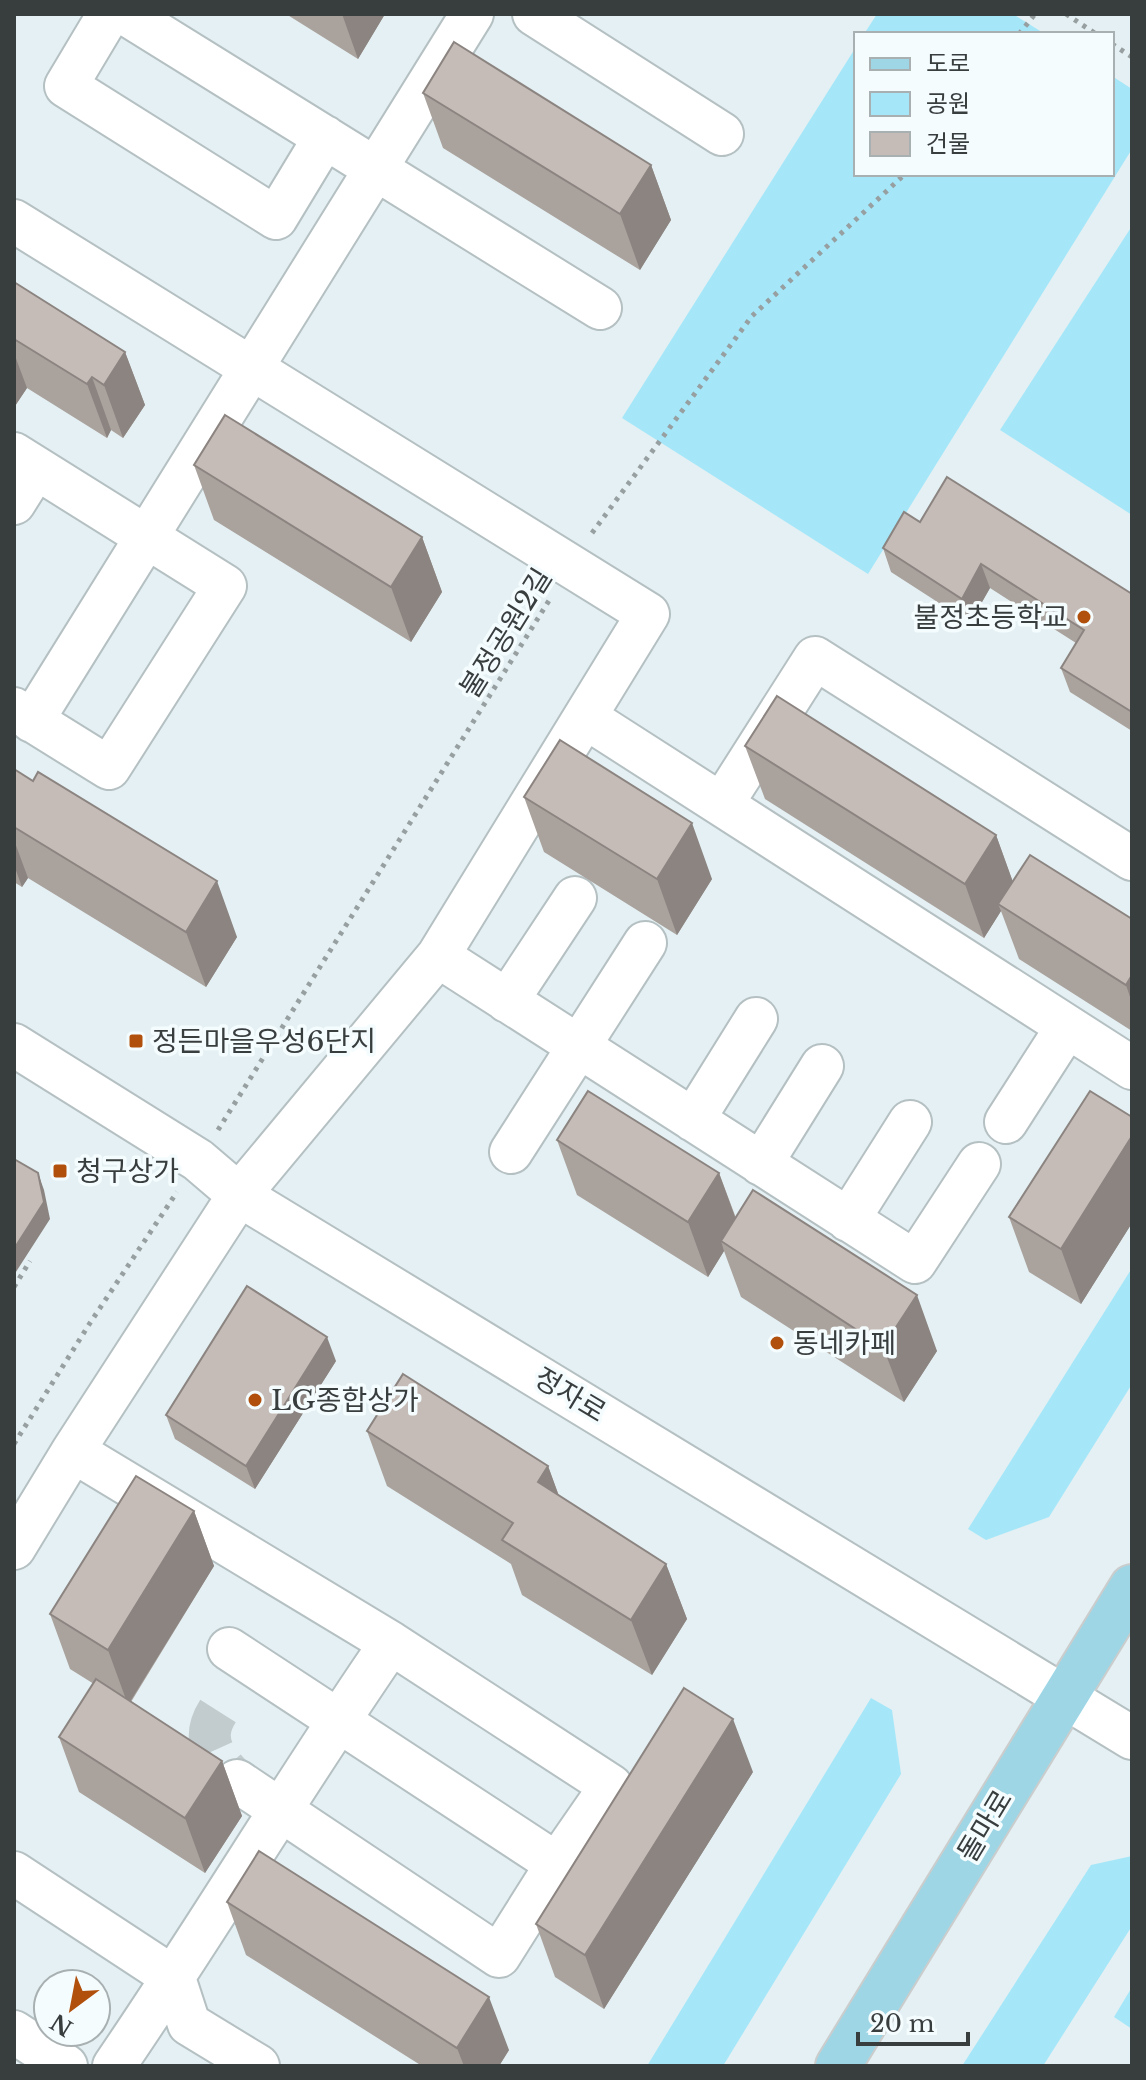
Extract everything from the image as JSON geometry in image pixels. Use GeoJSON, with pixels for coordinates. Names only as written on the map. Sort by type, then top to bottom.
{"type":"FeatureCollection","features":[{"type":"Feature","properties":{"kind":"main road","name":"돌마로"},"geometry":{"type":"LineString","coordinates":[[838,2066],[1132,1587]]}},
{"type":"Feature","properties":{"kind":"street"},"geometry":{"type":"LineString","coordinates":[[109,14],[66,86],[276,218],[325,137]]}},
{"type":"Feature","properties":{"kind":"street"},"geometry":{"type":"LineString","coordinates":[[126,14],[600,308]]}},
{"type":"Feature","properties":{"kind":"street"},"geometry":{"type":"LineString","coordinates":[[14,503],[25,461],[146,537],[225,586],[109,768],[23,715],[146,537],[472,14]]}},
{"type":"Feature","properties":{"kind":"street"},"geometry":{"type":"LineString","coordinates":[[534,14],[722,134]]}},
{"type":"Feature","properties":{"kind":"street"},"geometry":{"type":"LineString","coordinates":[[14,221],[648,614],[438,956],[239,1195],[14,1548]]}},
{"type":"Feature","properties":{"kind":"street"},"geometry":{"type":"LineString","coordinates":[[722,804],[815,658],[1132,859]]}},
{"type":"Feature","properties":{"kind":"street"},"geometry":{"type":"LineString","coordinates":[[585,717],[1132,1068]]}},
{"type":"Feature","properties":{"kind":"street"},"geometry":{"type":"LineString","coordinates":[[507,1001],[575,898]]}},
{"type":"Feature","properties":{"kind":"street"},"geometry":{"type":"LineString","coordinates":[[511,1152],[645,943]]}},
{"type":"Feature","properties":{"kind":"street"},"geometry":{"type":"LineString","coordinates":[[438,956],[915,1262],[979,1164]]}},
{"type":"Feature","properties":{"kind":"street"},"geometry":{"type":"LineString","coordinates":[[693,1120],[756,1019]]}},
{"type":"Feature","properties":{"kind":"street"},"geometry":{"type":"LineString","coordinates":[[1006,1122],[1067,1027]]}},
{"type":"Feature","properties":{"kind":"street","name":"정자로"},"geometry":{"type":"LineString","coordinates":[[14,1045],[198,1160],[239,1195],[1132,1738]]}},
{"type":"Feature","properties":{"kind":"street"},"geometry":{"type":"LineString","coordinates":[[761,1164],[822,1066]]}},
{"type":"Feature","properties":{"kind":"street"},"geometry":{"type":"LineString","coordinates":[[848,1220],[910,1122]]}},
{"type":"Feature","properties":{"kind":"street"},"geometry":{"type":"LineString","coordinates":[[73,1451],[391,1643],[611,1786],[499,1956],[237,1781]]}},
{"type":"Feature","properties":{"kind":"street"},"geometry":{"type":"LineString","coordinates":[[114,2066],[174,1978],[337,1721],[391,1643]]}},
{"type":"Feature","properties":{"kind":"street"},"geometry":{"type":"LineString","coordinates":[[229,1649],[557,1864]]}},
{"type":"Feature","properties":{"kind":"street"},"geometry":{"type":"LineString","coordinates":[[14,1873],[174,1978],[189,2024],[258,2066]]}},
{"type":"Feature","properties":{"kind":"street"},"geometry":{"type":"LineString","coordinates":[[14,2032],[66,2066]]}},
{"type":"Feature","properties":{"kind":"path"},"geometry":{"type":"LineString","coordinates":[[1021,32],[1035,14]]}},
{"type":"Feature","properties":{"kind":"path"},"geometry":{"type":"LineString","coordinates":[[1066,14],[1093,32]]}},
{"type":"Feature","properties":{"kind":"path"},"geometry":{"type":"LineString","coordinates":[[1114,45],[1132,57]]}},
{"type":"Feature","properties":{"kind":"path"},"geometry":{"type":"LineString","coordinates":[[591,535],[752,316],[903,176]]}},
{"type":"Feature","properties":{"kind":"path","name":"불정공원2길"},"geometry":{"type":"LineString","coordinates":[[14,1444],[198,1160],[557,589]]}},
{"type":"Feature","properties":{"kind":"path"},"geometry":{"type":"LineString","coordinates":[[14,1287],[30,1261]]}},
{"type":"Feature","properties":{"kind":"green space"},"geometry":{"type":"Polygon","coordinates":[[[877,14],[1013,14],[1042,32],[865,32],[877,14]]]}},
{"type":"Feature","properties":{"kind":"green space"},"geometry":{"type":"Polygon","coordinates":[[[854,50],[854,176],[1114,176],[1114,77],[1132,89],[1132,149],[868,574],[622,418],[854,50]]]}},
{"type":"Feature","properties":{"kind":"green space"},"geometry":{"type":"Polygon","coordinates":[[[1132,226],[1132,515],[1000,430],[1132,226]]]}},
{"type":"Feature","properties":{"kind":"green space"},"geometry":{"type":"Polygon","coordinates":[[[1132,1268],[1132,1384],[1049,1517],[986,1540],[968,1529],[1132,1268]]]}},
{"type":"Feature","properties":{"kind":"green space"},"geometry":{"type":"Polygon","coordinates":[[[871,1698],[892,1710],[901,1774],[723,2066],[647,2066],[871,1698]]]}},
{"type":"Feature","properties":{"kind":"green space"},"geometry":{"type":"Polygon","coordinates":[[[1132,1856],[1132,1926],[1043,2066],[962,2066],[1091,1865],[1132,1856]]]}},
{"type":"Feature","properties":{"kind":"green space"},"geometry":{"type":"Polygon","coordinates":[[[1132,1987],[1132,2029],[1114,2017],[1132,1987]]]}},
{"type":"Feature","properties":{"kind":"building"},"geometry":{"type":"Polygon","coordinates":[[[454,42],[651,165],[620,214],[423,93],[454,42]]]}},
{"type":"Feature","properties":{"kind":"building"},"geometry":{"type":"Polygon","coordinates":[[[14,282],[125,352],[104,385],[92,377],[87,384],[14,339],[14,282]]]}},
{"type":"Feature","properties":{"kind":"building"},"geometry":{"type":"Polygon","coordinates":[[[225,415],[422,537],[391,587],[194,465],[225,415]]]}},
{"type":"Feature","properties":{"kind":"building","name":"불정초등학교"},"geometry":{"type":"Polygon","coordinates":[[[947,477],[1132,594],[1132,712],[1061,668],[1084,630],[981,564],[962,599],[883,548],[904,512],[920,522],[947,477]]]}},
{"type":"Feature","properties":{"kind":"building"},"geometry":{"type":"Polygon","coordinates":[[[777,696],[996,835],[965,884],[745,746],[777,696]]]}},
{"type":"Feature","properties":{"kind":"building"},"geometry":{"type":"Polygon","coordinates":[[[560,740],[692,823],[657,879],[524,797],[560,740]]]}},
{"type":"Feature","properties":{"kind":"building"},"geometry":{"type":"Polygon","coordinates":[[[14,769],[33,781],[38,772],[217,881],[186,932],[14,827],[14,769]]]}},
{"type":"Feature","properties":{"kind":"building"},"geometry":{"type":"Polygon","coordinates":[[[1030,855],[1132,919],[1132,975],[1126,985],[998,904],[1030,855]]]}},
{"type":"Feature","properties":{"kind":"building"},"geometry":{"type":"Polygon","coordinates":[[[588,1091],[719,1173],[688,1222],[557,1140],[588,1091]]]}},
{"type":"Feature","properties":{"kind":"building"},"geometry":{"type":"Polygon","coordinates":[[[1090,1091],[1132,1117],[1132,1136],[1061,1249],[1009,1217],[1090,1091]]]}},
{"type":"Feature","properties":{"kind":"building"},"geometry":{"type":"Polygon","coordinates":[[[14,1159],[38,1173],[44,1202],[14,1249],[14,1159]]]}},
{"type":"Feature","properties":{"kind":"building"},"geometry":{"type":"Polygon","coordinates":[[[753,1190],[917,1295],[883,1347],[721,1241],[753,1190]]]}},
{"type":"Feature","properties":{"kind":"building","name":"LG종합상가"},"geometry":{"type":"Polygon","coordinates":[[[247,1286],[327,1337],[246,1466],[166,1415],[247,1286]]]}},
{"type":"Feature","properties":{"kind":"building"},"geometry":{"type":"Polygon","coordinates":[[[403,1374],[548,1466],[538,1482],[666,1564],[631,1620],[502,1540],[513,1523],[367,1431],[403,1374]]]}},
{"type":"Feature","properties":{"kind":"building"},"geometry":{"type":"Polygon","coordinates":[[[136,1476],[194,1511],[108,1650],[50,1614],[136,1476]]]}},
{"type":"Feature","properties":{"kind":"building"},"geometry":{"type":"Polygon","coordinates":[[[96,1679],[222,1761],[185,1818],[59,1737],[96,1679]]]}},
{"type":"Feature","properties":{"kind":"building"},"geometry":{"type":"Polygon","coordinates":[[[684,1688],[733,1719],[585,1955],[536,1924],[684,1688]]]}},
{"type":"Feature","properties":{"kind":"building"},"geometry":{"type":"Polygon","coordinates":[[[259,1851],[489,1997],[457,2048],[227,1902],[259,1851]]]}},
{"type":"Feature","properties":{"kind":"tunnel"},"geometry":{"type":"LineString","coordinates":[[218,1711],[210,1732],[212,1749],[237,1781]]}},
{"type":"Feature","properties":{"kind":"place","name":"불정초등학교"},"geometry":{"type":"Point","coordinates":[1084,617]}},
{"type":"Feature","properties":{"kind":"place","name":"정든마을우성6단지"},"geometry":{"type":"Point","coordinates":[136,1041]}},
{"type":"Feature","properties":{"kind":"place","name":"청구상가"},"geometry":{"type":"Point","coordinates":[60,1171]}},
{"type":"Feature","properties":{"kind":"place","name":"동네카페"},"geometry":{"type":"Point","coordinates":[777,1343]}},
{"type":"Feature","properties":{"kind":"place","name":"LG종합상가"},"geometry":{"type":"Point","coordinates":[255,1400]}}]}
